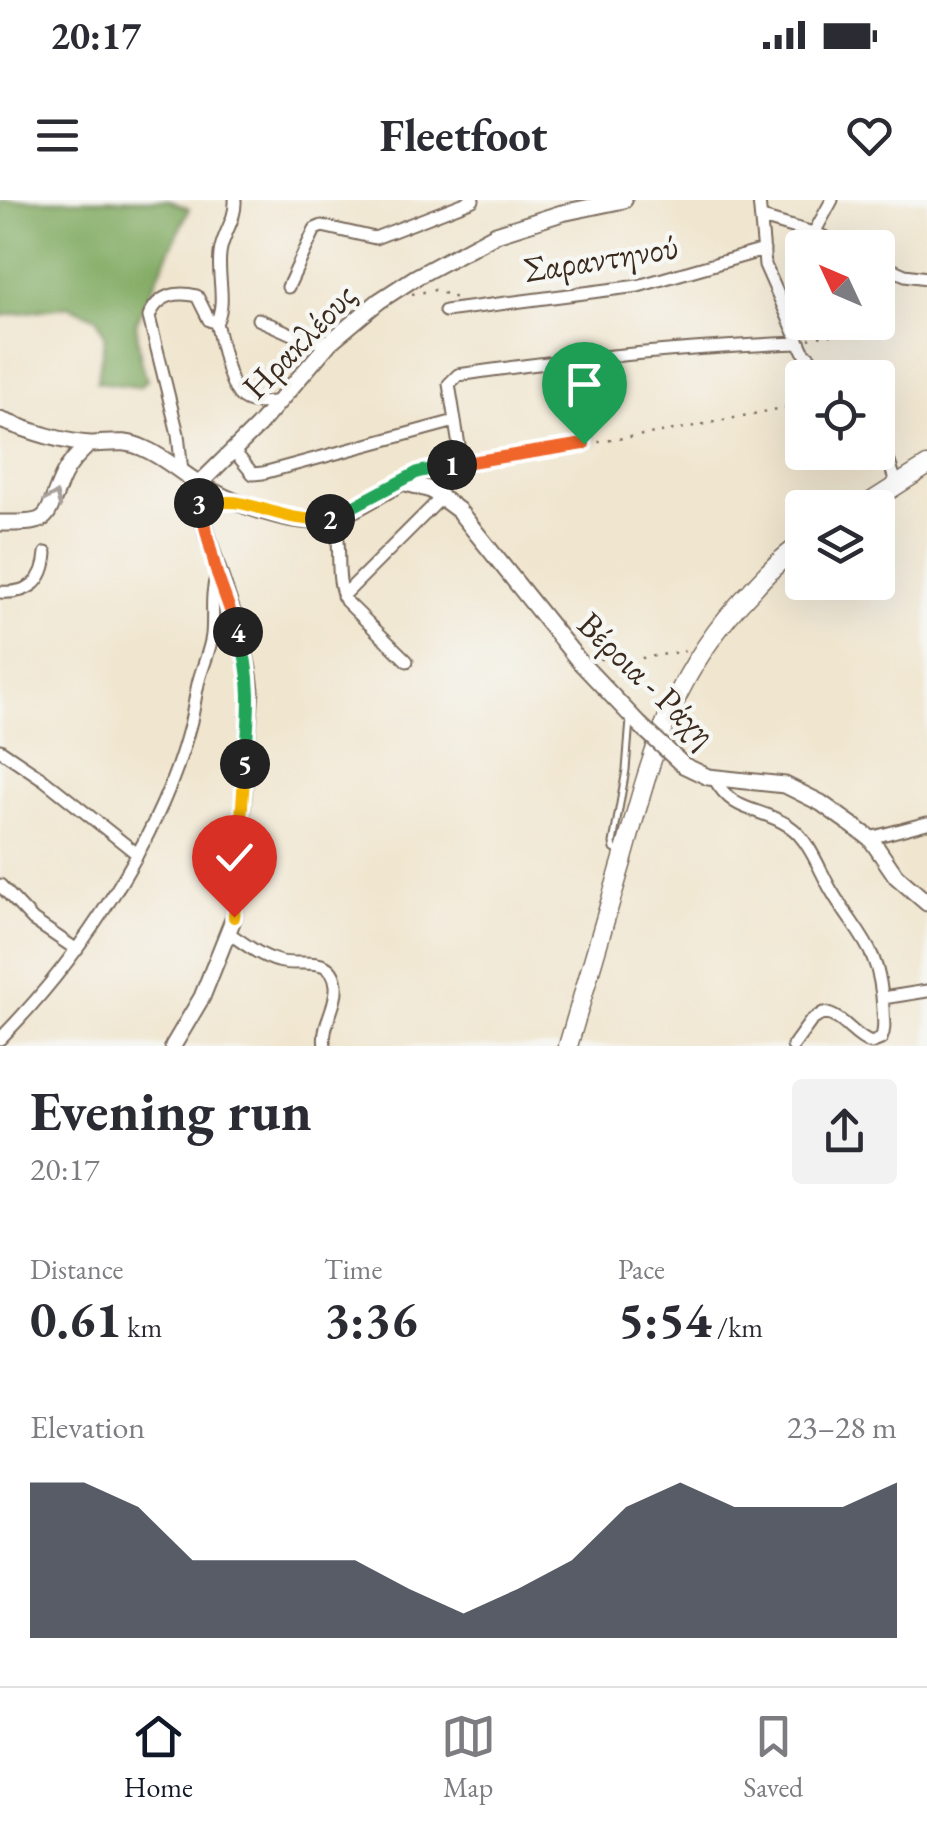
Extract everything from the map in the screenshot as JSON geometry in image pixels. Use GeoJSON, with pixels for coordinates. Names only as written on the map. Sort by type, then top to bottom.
{"type":"FeatureCollection","features":[{"type":"Feature","properties":{"kind":"main road"},"geometry":{"type":"LineString","coordinates":[[889,490],[927,466]]}},
{"type":"Feature","properties":{"kind":"main road"},"geometry":{"type":"LineString","coordinates":[[568,1046],[651,758],[670,706],[702,650],[746,595],[785,557]]}},
{"type":"Feature","properties":{"kind":"street"},"geometry":{"type":"LineString","coordinates":[[235,200],[232,222],[220,250],[221,313],[216,322],[233,386],[243,398],[259,403],[282,401]]}},
{"type":"Feature","properties":{"kind":"street"},"geometry":{"type":"LineString","coordinates":[[288,287],[315,229],[322,226],[375,238],[473,200]]}},
{"type":"Feature","properties":{"kind":"street","name":"Ηρακλέους"},"geometry":{"type":"LineString","coordinates":[[199,484],[282,401],[330,342],[389,294],[509,229],[624,200]]}},
{"type":"Feature","properties":{"kind":"street"},"geometry":{"type":"LineString","coordinates":[[759,200],[765,265],[798,343],[810,360]]}},
{"type":"Feature","properties":{"kind":"street"},"geometry":{"type":"LineString","coordinates":[[816,230],[832,200]]}},
{"type":"Feature","properties":{"kind":"street"},"geometry":{"type":"LineString","coordinates":[[762,218],[804,230]]}},
{"type":"Feature","properties":{"kind":"street","name":"Σαραντηνού"},"geometry":{"type":"LineString","coordinates":[[445,311],[638,286],[764,250]]}},
{"type":"Feature","properties":{"kind":"street"},"geometry":{"type":"LineString","coordinates":[[895,271],[927,278]]}},
{"type":"Feature","properties":{"kind":"street"},"geometry":{"type":"LineString","coordinates":[[182,472],[178,434],[149,316],[159,299],[190,294],[202,302],[210,320],[216,322]]}},
{"type":"Feature","properties":{"kind":"street"},"geometry":{"type":"LineString","coordinates":[[258,319],[304,340],[330,342]]}},
{"type":"Feature","properties":{"kind":"street"},"geometry":{"type":"LineString","coordinates":[[0,420],[89,444],[127,442],[145,448],[199,484],[236,501],[314,521],[334,518],[418,472],[462,464],[449,384],[458,375],[591,357],[798,343]]}},
{"type":"Feature","properties":{"kind":"street"},"geometry":{"type":"LineString","coordinates":[[233,450],[254,474],[263,473],[455,421]]}},
{"type":"Feature","properties":{"kind":"street"},"geometry":{"type":"LineString","coordinates":[[0,523],[36,522],[48,516],[62,479],[89,444]]}},
{"type":"Feature","properties":{"kind":"street"},"geometry":{"type":"LineString","coordinates":[[892,470],[897,485]]}},
{"type":"Feature","properties":{"kind":"street","name":"Βέροια - Ράχη"},"geometry":{"type":"LineString","coordinates":[[403,482],[420,484],[442,497],[467,521],[579,662],[682,766],[714,778],[785,785],[821,803],[870,838],[896,876],[927,903]]}},
{"type":"Feature","properties":{"kind":"street"},"geometry":{"type":"LineString","coordinates":[[172,1046],[202,997],[230,934],[237,900],[251,690],[246,654],[217,574],[199,503],[199,484]]}},
{"type":"Feature","properties":{"kind":"street"},"geometry":{"type":"LineString","coordinates":[[344,596],[442,497]]}},
{"type":"Feature","properties":{"kind":"street"},"geometry":{"type":"LineString","coordinates":[[199,503],[236,501]]}},
{"type":"Feature","properties":{"kind":"street"},"geometry":{"type":"LineString","coordinates":[[334,518],[339,532],[340,591],[407,662]]}},
{"type":"Feature","properties":{"kind":"street"},"geometry":{"type":"LineString","coordinates":[[0,592],[30,588],[38,582],[44,576],[46,554]]}},
{"type":"Feature","properties":{"kind":"street"},"geometry":{"type":"LineString","coordinates":[[0,1038],[40,997],[77,950],[136,853],[184,748],[211,641],[217,574]]}},
{"type":"Feature","properties":{"kind":"street"},"geometry":{"type":"LineString","coordinates":[[0,750],[43,778],[136,853]]}},
{"type":"Feature","properties":{"kind":"street"},"geometry":{"type":"LineString","coordinates":[[714,778],[722,793],[737,806],[788,825],[798,834],[836,900],[866,938],[874,960],[883,998],[880,1039],[871,1043],[860,1039],[834,1015],[823,1013],[793,1046]]}},
{"type":"Feature","properties":{"kind":"street"},"geometry":{"type":"LineString","coordinates":[[870,838],[927,823]]}},
{"type":"Feature","properties":{"kind":"street"},"geometry":{"type":"LineString","coordinates":[[0,885],[33,920],[77,950]]}},
{"type":"Feature","properties":{"kind":"street"},"geometry":{"type":"LineString","coordinates":[[230,934],[284,964],[321,963],[330,971],[336,989],[323,1044]]}},
{"type":"Feature","properties":{"kind":"street"},"geometry":{"type":"LineString","coordinates":[[883,998],[927,991]]}},
{"type":"Feature","properties":{"kind":"lane"},"geometry":{"type":"LineString","coordinates":[[624,854],[613,843],[636,720]]}},
{"type":"Feature","properties":{"kind":"path"},"geometry":{"type":"LineString","coordinates":[[389,294],[402,298],[435,290],[455,298],[464,307]]}},
{"type":"Feature","properties":{"kind":"path"},"geometry":{"type":"LineString","coordinates":[[798,343],[809,340]]}},
{"type":"Feature","properties":{"kind":"path"},"geometry":{"type":"LineString","coordinates":[[462,464],[680,429],[785,407]]}},
{"type":"Feature","properties":{"kind":"path"},"geometry":{"type":"LineString","coordinates":[[579,662],[592,656],[618,662],[702,650]]}},
{"type":"Feature","properties":{"kind":"green space"},"geometry":{"type":"Polygon","coordinates":[[[0,200],[168,200],[189,209],[136,323],[147,380],[139,387],[97,382],[105,336],[97,318],[69,306],[0,316],[0,200]]]}},
{"type":"Feature","properties":{"kind":"route"},"geometry":{"type":"LineString","coordinates":[[234,917],[250,672],[217,574],[199,503],[236,501],[291,518],[334,518],[418,472],[584,444]]}}]}
